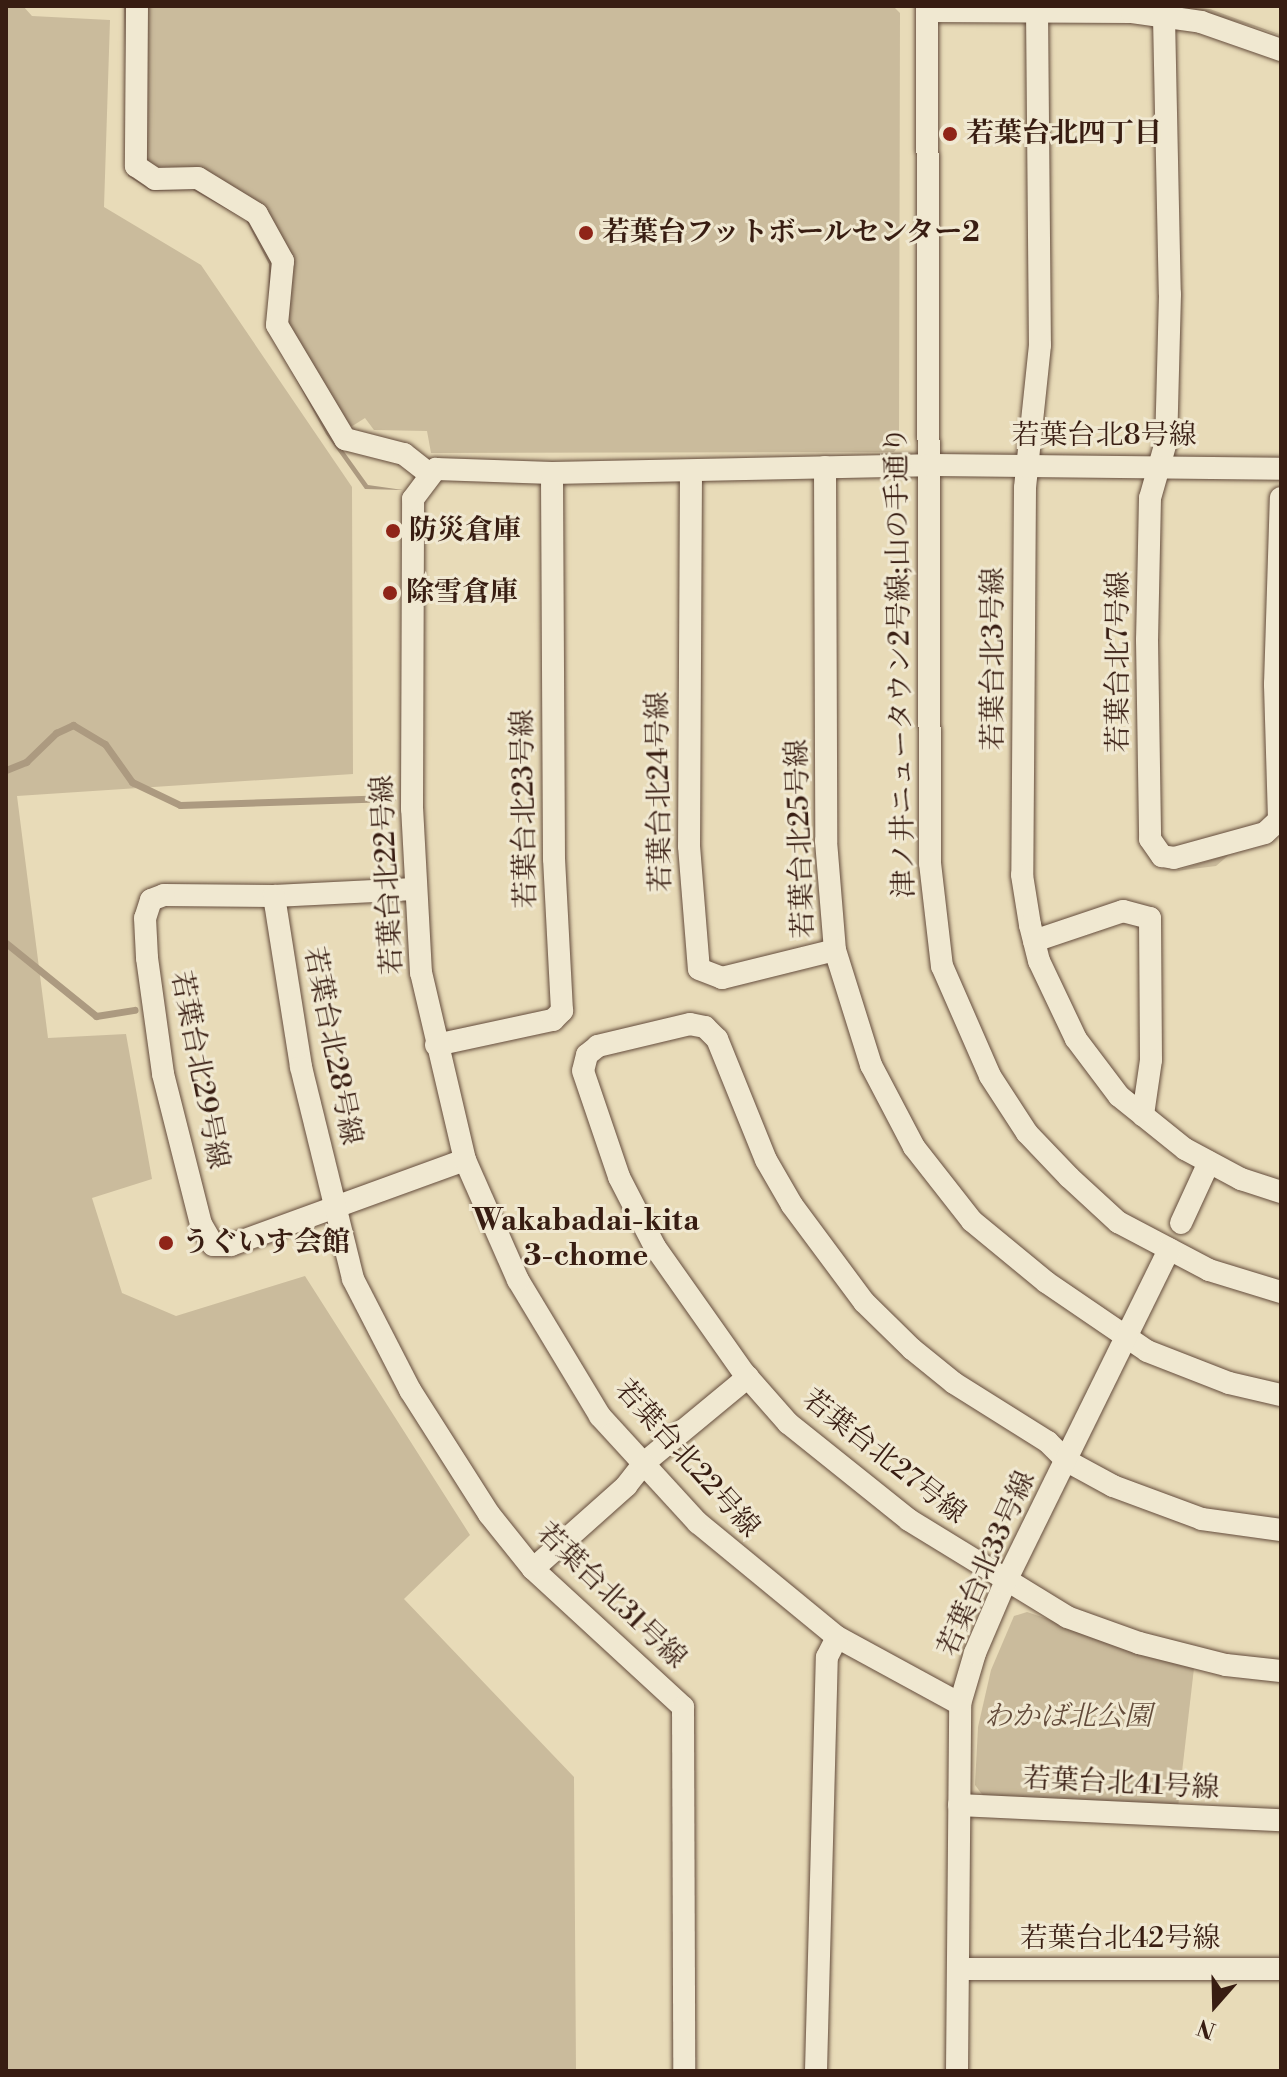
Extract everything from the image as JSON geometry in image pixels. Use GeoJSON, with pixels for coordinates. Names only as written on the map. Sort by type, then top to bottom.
{"type":"FeatureCollection","features":[{"type":"Feature","properties":{"kind":"street"},"geometry":{"type":"LineString","coordinates":[[137,6],[136,166],[155,179],[198,178],[257,214],[283,261],[277,325],[345,439],[404,454],[430,474],[436,469],[552,473],[927,465]]}},
{"type":"Feature","properties":{"kind":"street"},"geometry":{"type":"LineString","coordinates":[[927,8],[1037,8],[1164,17],[1201,22],[1281,50]]}},
{"type":"Feature","properties":{"kind":"street","name":"津ノ井ニュータウン2号線;山の手通り"},"geometry":{"type":"LineString","coordinates":[[927,8],[930,863],[942,966],[990,1076],[1027,1133],[1118,1222],[1209,1270],[1281,1292]]}},
{"type":"Feature","properties":{"kind":"street","name":"若葉台北3号線"},"geometry":{"type":"LineString","coordinates":[[1037,8],[1040,345],[1029,466],[1022,875],[1034,941],[1076,1039],[1119,1096],[1209,1162],[1281,1192]]}},
{"type":"Feature","properties":{"kind":"street","name":"若葉台北7号線"},"geometry":{"type":"LineString","coordinates":[[1164,17],[1170,294],[1166,442],[1156,465],[1150,498],[1147,640],[1150,839],[1162,856],[1174,858],[1265,833],[1279,820],[1275,684],[1281,498]]}},
{"type":"Feature","properties":{"kind":"street","name":"若葉台北8号線"},"geometry":{"type":"LineString","coordinates":[[927,465],[1156,465],[1281,469]]}},
{"type":"Feature","properties":{"kind":"street","name":"若葉台北25号線"},"geometry":{"type":"LineString","coordinates":[[825,467],[826,841],[835,950],[871,1065],[914,1147],[972,1221],[1124,1337],[1186,1368],[1281,1395]]}},
{"type":"Feature","properties":{"kind":"street","name":"若葉台北24号線"},"geometry":{"type":"LineString","coordinates":[[691,471],[689,846],[699,969],[722,978],[835,950]]}},
{"type":"Feature","properties":{"kind":"street","name":"若葉台北23号線"},"geometry":{"type":"LineString","coordinates":[[436,1045],[553,1020],[562,1011],[554,859],[552,473]]}},
{"type":"Feature","properties":{"kind":"street","name":"若葉台北22号線"},"geometry":{"type":"LineString","coordinates":[[430,474],[413,499],[414,889],[421,973],[465,1160],[518,1280],[600,1416],[730,1554],[837,1637],[960,1704]]}},
{"type":"Feature","properties":{"kind":"street","name":"若葉台北29号線"},"geometry":{"type":"LineString","coordinates":[[414,889],[274,896],[164,895],[148,904],[150,996],[163,1074],[209,1242],[231,1245],[465,1160]]}},
{"type":"Feature","properties":{"kind":"street","name":"若葉台北28号線"},"geometry":{"type":"LineString","coordinates":[[274,896],[301,1067],[333,1206]]}},
{"type":"Feature","properties":{"kind":"street"},"geometry":{"type":"LineString","coordinates":[[1034,941],[1123,911],[1150,918],[1151,1060],[1143,1115]]}},
{"type":"Feature","properties":{"kind":"street","name":"若葉台北27号線"},"geometry":{"type":"LineString","coordinates":[[1281,1530],[1202,1519],[1113,1486],[1067,1461],[1048,1442],[954,1383],[864,1302],[820,1247],[772,1171],[711,1031],[690,1024],[598,1046],[587,1055],[583,1071],[619,1177],[655,1247],[748,1377],[788,1423],[847,1473],[1005,1583],[1067,1617],[1139,1643],[1226,1665],[1281,1671]]}},
{"type":"Feature","properties":{"kind":"street"},"geometry":{"type":"LineString","coordinates":[[1181,1223],[1209,1162]]}},
{"type":"Feature","properties":{"kind":"street","name":"若葉台北31号線"},"geometry":{"type":"LineString","coordinates":[[333,1206],[353,1279],[410,1390],[489,1514],[533,1569],[683,1707],[684,2071]]}},
{"type":"Feature","properties":{"kind":"street","name":"若葉台北33号線"},"geometry":{"type":"LineString","coordinates":[[957,2071],[960,1704],[975,1653],[1005,1583],[1169,1249]]}},
{"type":"Feature","properties":{"kind":"street"},"geometry":{"type":"LineString","coordinates":[[533,1569],[626,1486],[644,1463],[748,1377]]}},
{"type":"Feature","properties":{"kind":"street"},"geometry":{"type":"LineString","coordinates":[[816,2071],[827,1657],[837,1637]]}},
{"type":"Feature","properties":{"kind":"street","name":"若葉台北41号線"},"geometry":{"type":"LineString","coordinates":[[959,1805],[1281,1820]]}},
{"type":"Feature","properties":{"kind":"street","name":"若葉台北42号線"},"geometry":{"type":"LineString","coordinates":[[958,1969],[1281,1969]]}},
{"type":"Feature","properties":{"kind":"green space"},"geometry":{"type":"Polygon","coordinates":[[[6,6],[23,6],[32,16],[110,20],[104,207],[201,265],[352,487],[353,774],[17,796],[48,1038],[126,1034],[152,1179],[92,1198],[122,1293],[176,1316],[305,1276],[470,1535],[404,1599],[574,1777],[576,2071],[6,2071],[6,6]]]}},
{"type":"Feature","properties":{"kind":"green space","name":"若葉台フットボールセンター2"},"geometry":{"type":"Polygon","coordinates":[[[144,6],[893,6],[900,13],[899,445],[894,452],[431,453],[427,431],[374,430],[365,418],[346,430],[287,323],[259,208],[145,166],[144,6]]]}},
{"type":"Feature","properties":{"kind":"green space"},"geometry":{"type":"Polygon","coordinates":[[[1172,7],[1210,9],[1281,35],[1211,14],[1172,7]]]}},
{"type":"Feature","properties":{"kind":"green space"},"geometry":{"type":"Polygon","coordinates":[[[1230,854],[1216,866],[1176,871],[1230,854]]]}},
{"type":"Feature","properties":{"kind":"green space","name":"わかば北公園"},"geometry":{"type":"Polygon","coordinates":[[[1027,1612],[1194,1668],[1178,1807],[984,1797],[975,1785],[978,1727],[991,1670],[1014,1616],[1027,1612]]]}},
{"type":"Feature","properties":{"kind":"shaded area"},"geometry":{"type":"Polygon","coordinates":[[[124,6],[130,6],[132,173],[194,185],[249,218],[273,263],[272,327],[330,432],[368,485],[403,490],[365,489],[326,434],[268,328],[269,264],[246,220],[193,190],[151,191],[128,176],[124,6]]]}},
{"type":"Feature","properties":{"kind":"waterway"},"geometry":{"type":"LineString","coordinates":[[6,770],[26,762],[56,733],[73,725],[105,744],[132,782],[180,805],[392,798]]}},
{"type":"Feature","properties":{"kind":"waterway"},"geometry":{"type":"LineString","coordinates":[[6,943],[96,1016],[135,1010]]}},
{"type":"Feature","properties":{"kind":"place","name":"若葉台北四丁目"},"geometry":{"type":"Point","coordinates":[950,134]}},
{"type":"Feature","properties":{"kind":"place","name":"若葉台フットボールセンター2"},"geometry":{"type":"Point","coordinates":[586,233]}},
{"type":"Feature","properties":{"kind":"place","name":"防災倉庫"},"geometry":{"type":"Point","coordinates":[393,531]}},
{"type":"Feature","properties":{"kind":"place","name":"除雪倉庫"},"geometry":{"type":"Point","coordinates":[390,593]}},
{"type":"Feature","properties":{"kind":"place","name":"うぐいす会館"},"geometry":{"type":"Point","coordinates":[166,1243]}},
{"type":"Feature","properties":{"kind":"district","name":"Wakabadai-kita 3-chome"},"geometry":{"type":"Point","coordinates":[586,1238]}}]}
